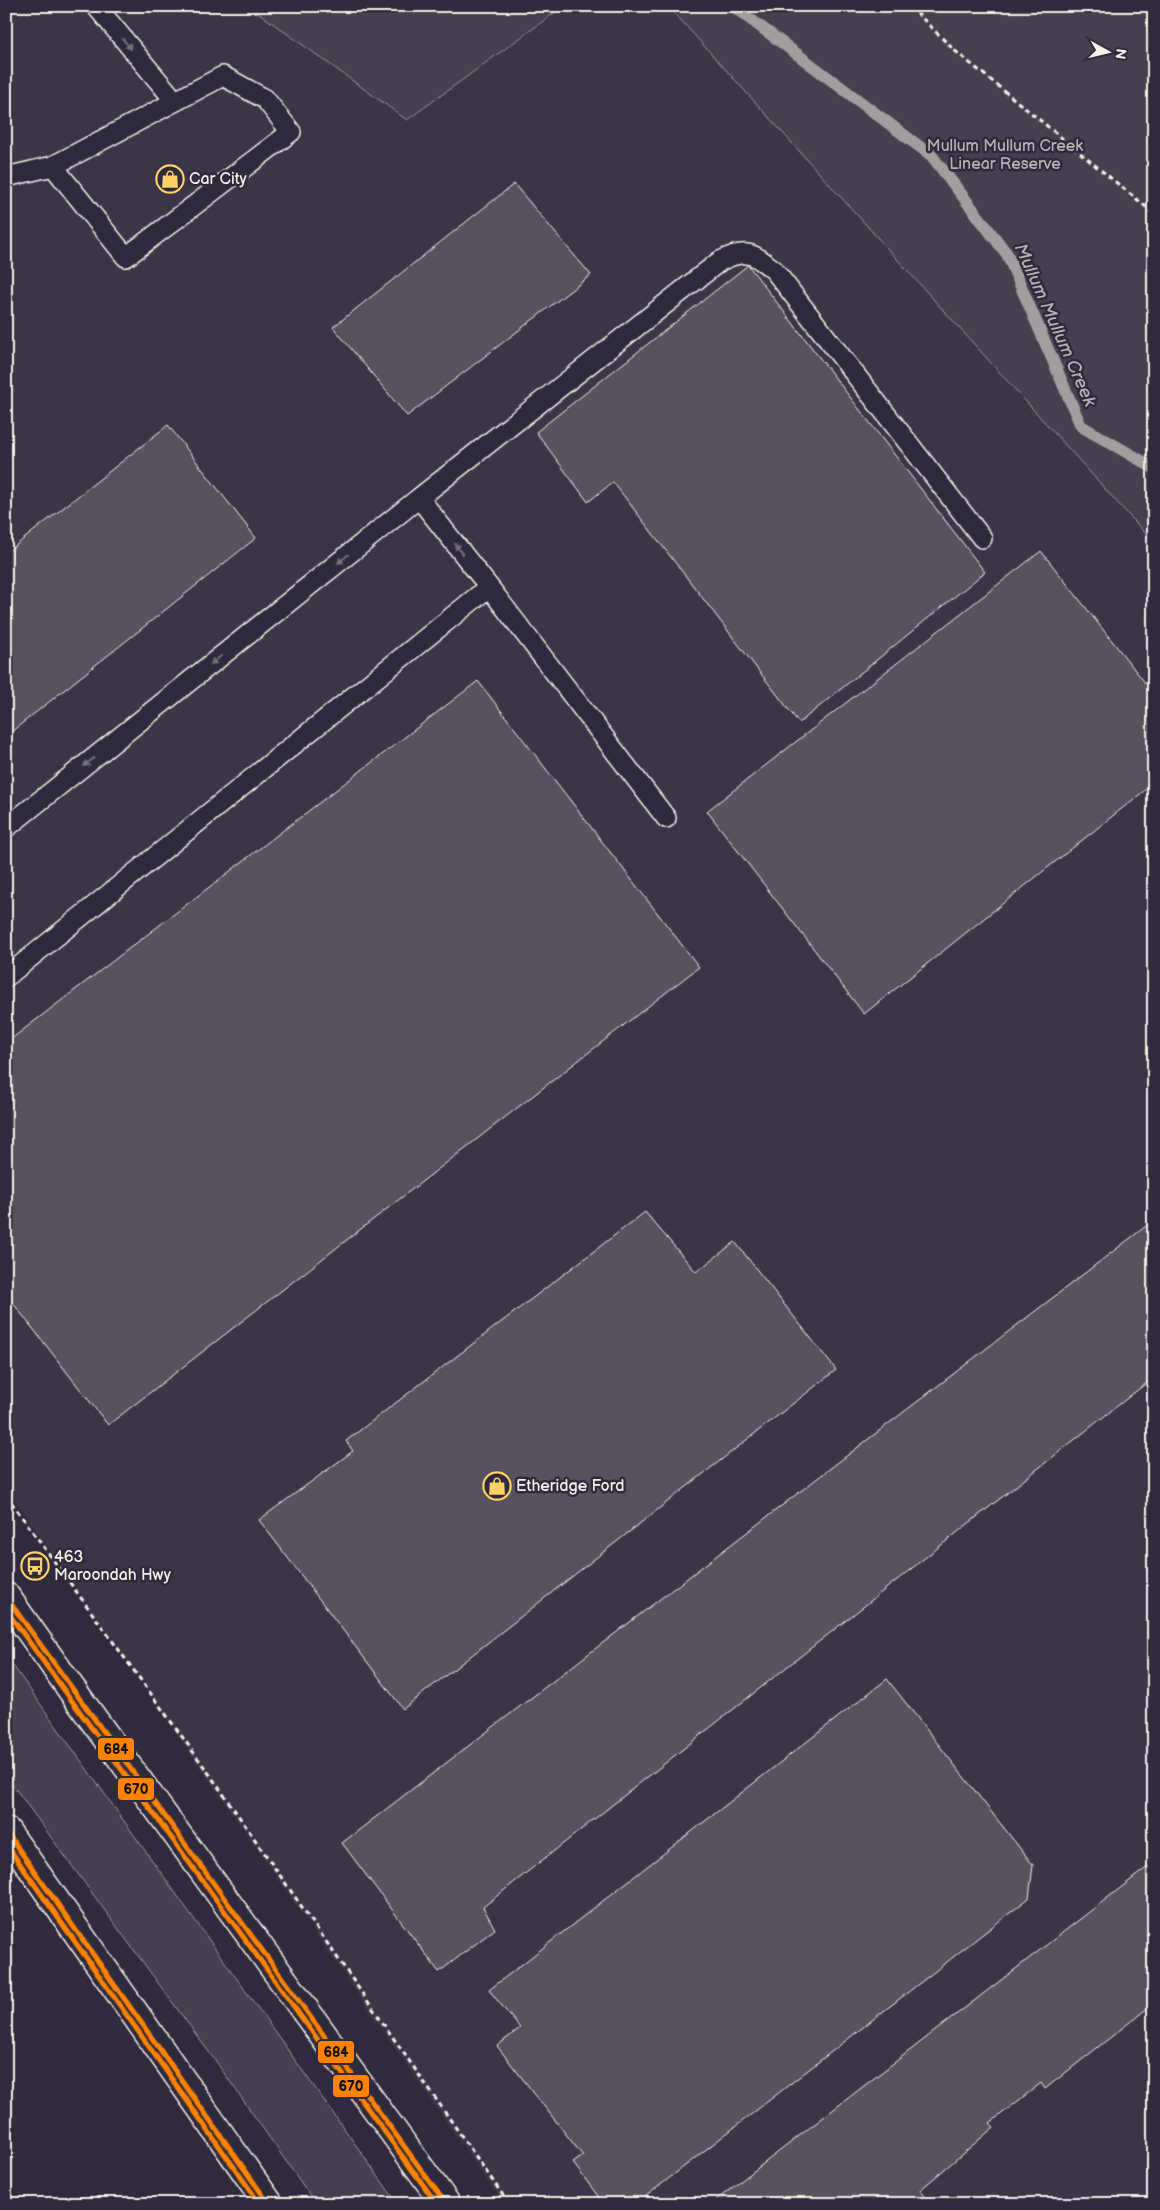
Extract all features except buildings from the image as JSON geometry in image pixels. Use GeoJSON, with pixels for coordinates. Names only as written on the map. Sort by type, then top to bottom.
{"type":"FeatureCollection","features":[{"type":"Feature","properties":{"kind":"highway"},"geometry":{"type":"LineString","coordinates":[[6,1597],[446,2204]]}},
{"type":"Feature","properties":{"kind":"highway"},"geometry":{"type":"LineString","coordinates":[[6,1831],[269,2204]]}},
{"type":"Feature","properties":{"kind":"lane"},"geometry":{"type":"LineString","coordinates":[[96,6],[174,101]]}},
{"type":"Feature","properties":{"kind":"lane"},"geometry":{"type":"LineString","coordinates":[[6,177],[53,166],[223,76],[265,99],[291,132],[126,257],[53,166]]}},
{"type":"Feature","properties":{"kind":"lane"},"geometry":{"type":"LineString","coordinates":[[6,828],[419,498],[720,261],[737,252],[756,256],[774,270],[982,538]]}},
{"type":"Feature","properties":{"kind":"lane"},"geometry":{"type":"LineString","coordinates":[[419,498],[666,818]]}},
{"type":"Feature","properties":{"kind":"lane"},"geometry":{"type":"LineString","coordinates":[[7,974],[489,587]]}},
{"type":"Feature","properties":{"kind":"path"},"geometry":{"type":"LineString","coordinates":[[910,6],[954,50],[1145,206],[1154,217]]}},
{"type":"Feature","properties":{"kind":"path"},"geometry":{"type":"LineString","coordinates":[[6,1495],[210,1775],[509,2204]]}},
{"type":"Feature","properties":{"kind":"shaded area"},"geometry":{"type":"Polygon","coordinates":[[[6,6],[249,6],[407,120],[564,6],[668,6],[1154,543],[1154,2204],[503,2204],[6,1487],[6,6]]]}},
{"type":"Feature","properties":{"kind":"green space"},"geometry":{"type":"Polygon","coordinates":[[[249,6],[564,6],[407,120],[249,6]]]}},
{"type":"Feature","properties":{"kind":"green space","name":"Mullum Mullum Creek Linear Reserve"},"geometry":{"type":"Polygon","coordinates":[[[668,6],[1154,6],[1154,543],[668,6]]]}},
{"type":"Feature","properties":{"kind":"green space"},"geometry":{"type":"Polygon","coordinates":[[[6,1656],[398,2204],[316,2204],[217,2063],[6,1776],[6,1656]]]}},
{"type":"Feature","properties":{"kind":"waterway","name":"Mullum Mullum Creek"},"geometry":{"type":"LineString","coordinates":[[733,6],[932,156],[1007,254],[1081,426],[1154,468]]}},
{"type":"Feature","properties":{"kind":"transit line","name":"684"},"geometry":{"type":"LineString","coordinates":[[6,1597],[446,2204]]}},
{"type":"Feature","properties":{"kind":"transit line","name":"670"},"geometry":{"type":"LineString","coordinates":[[6,1610],[437,2204]]}},
{"type":"Feature","properties":{"kind":"transit line","name":"684"},"geometry":{"type":"LineString","coordinates":[[6,1831],[269,2204]]}},
{"type":"Feature","properties":{"kind":"transit line","name":"670"},"geometry":{"type":"LineString","coordinates":[[6,1844],[260,2204]]}},
{"type":"Feature","properties":{"kind":"place","name":"Car City"},"geometry":{"type":"Point","coordinates":[170,179]}},
{"type":"Feature","properties":{"kind":"place","name":"Etheridge Ford"},"geometry":{"type":"Point","coordinates":[497,1486]}},
{"type":"Feature","properties":{"kind":"place","name":"463 Maroondah Hwy"},"geometry":{"type":"Point","coordinates":[35,1566]}}]}
